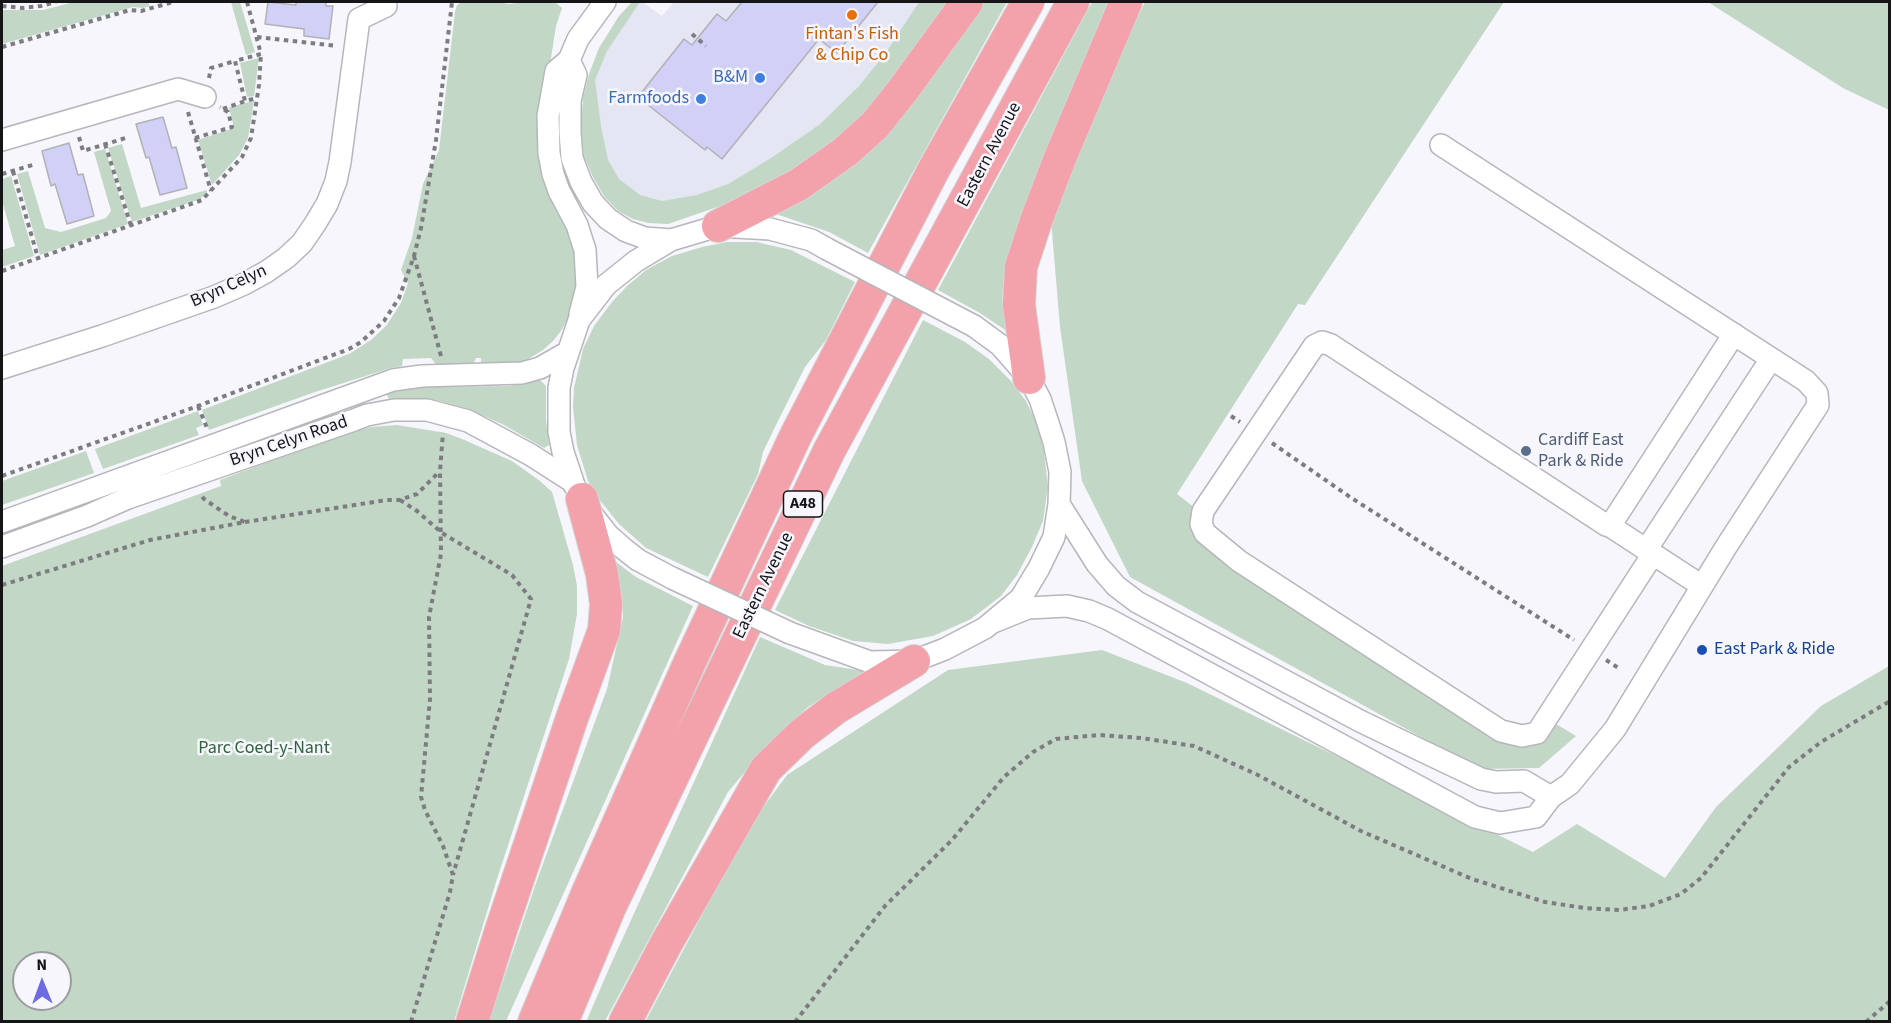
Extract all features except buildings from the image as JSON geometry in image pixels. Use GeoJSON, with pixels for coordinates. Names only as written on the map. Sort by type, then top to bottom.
{"type":"FeatureCollection","features":[{"type":"Feature","properties":{"kind":"highway"},"geometry":{"type":"LineString","coordinates":[[718,226],[798,185],[845,152],[875,125],[967,2]]}},
{"type":"Feature","properties":{"kind":"highway","name":"Eastern Avenue"},"geometry":{"type":"LineString","coordinates":[[534,1022],[587,894],[688,666],[796,435],[934,169],[1028,2]]}},
{"type":"Feature","properties":{"kind":"highway","name":"Eastern Avenue"},"geometry":{"type":"LineString","coordinates":[[562,1022],[615,896],[829,451],[1073,2]]}},
{"type":"Feature","properties":{"kind":"highway"},"geometry":{"type":"LineString","coordinates":[[1029,378],[1019,306],[1021,267],[1060,158],[1126,2]]}},
{"type":"Feature","properties":{"kind":"highway"},"geometry":{"type":"LineString","coordinates":[[472,1022],[572,718],[604,630],[606,604],[602,573],[577,491]]}},
{"type":"Feature","properties":{"kind":"highway"},"geometry":{"type":"LineString","coordinates":[[626,1022],[666,944],[766,769],[802,734],[836,708],[914,661]]}},
{"type":"Feature","properties":{"kind":"street"},"geometry":{"type":"LineString","coordinates":[[579,320],[606,285],[636,261],[671,240],[718,226],[770,229],[811,240],[974,326],[1000,345],[1029,378],[1040,399],[1054,442],[1060,472],[1059,504],[1054,537],[1022,598],[985,628],[945,649],[914,661],[870,662],[790,633],[672,578],[638,560],[608,535],[593,518],[577,491],[563,452],[558,410],[559,388],[586,287],[585,250],[577,225],[559,191],[553,174],[547,136],[550,97],[556,71],[569,60],[578,39],[605,2]]}},
{"type":"Feature","properties":{"kind":"street","name":"Bryn Celyn"},"geometry":{"type":"LineString","coordinates":[[2,368],[214,297],[266,272],[302,243],[327,204],[336,181],[359,19],[386,6]]}},
{"type":"Feature","properties":{"kind":"street"},"geometry":{"type":"LineString","coordinates":[[569,60],[576,75],[570,101],[572,158],[581,182],[593,203],[608,219],[626,231],[645,238],[671,240]]}},
{"type":"Feature","properties":{"kind":"street"},"geometry":{"type":"LineString","coordinates":[[2,140],[178,89],[206,97]]}},
{"type":"Feature","properties":{"kind":"street"},"geometry":{"type":"LineString","coordinates":[[991,623],[1028,608],[1067,606],[1089,611],[1108,619],[1476,817],[1500,823],[1536,817],[1551,797],[1570,784],[1615,729],[1702,586],[1818,405],[1817,393],[1806,381],[1441,145]]}},
{"type":"Feature","properties":{"kind":"street"},"geometry":{"type":"LineString","coordinates":[[1610,526],[1734,334]]}},
{"type":"Feature","properties":{"kind":"street"},"geometry":{"type":"LineString","coordinates":[[1702,586],[1649,552],[1610,526],[1606,525],[1331,345],[1322,342],[1314,346],[1203,511],[1202,524],[1205,533],[1239,561],[1501,731],[1522,736],[1537,733],[1590,651],[1649,552],[1772,359]]}},
{"type":"Feature","properties":{"kind":"street","name":"Bryn Celyn Road"},"geometry":{"type":"LineString","coordinates":[[2,522],[393,380],[422,376],[522,373],[540,368],[568,352]]}},
{"type":"Feature","properties":{"kind":"street","name":"Bryn Celyn Road"},"geometry":{"type":"LineString","coordinates":[[2,547],[87,516],[128,498],[367,415],[394,410],[427,410],[468,421],[531,455],[577,491]]}},
{"type":"Feature","properties":{"kind":"street"},"geometry":{"type":"LineString","coordinates":[[1059,504],[1097,564],[1116,586],[1137,602],[1350,716],[1481,779],[1496,782],[1524,781],[1551,797]]}},
{"type":"Feature","properties":{"kind":"path"},"geometry":{"type":"LineString","coordinates":[[2,6],[23,8],[56,2]]}},
{"type":"Feature","properties":{"kind":"path"},"geometry":{"type":"LineString","coordinates":[[150,2],[152,8]]}},
{"type":"Feature","properties":{"kind":"path"},"geometry":{"type":"LineString","coordinates":[[2,47],[130,10],[141,11],[173,2]]}},
{"type":"Feature","properties":{"kind":"path"},"geometry":{"type":"LineString","coordinates":[[2,271],[202,200],[211,192],[242,157],[251,138],[261,54],[247,2]]}},
{"type":"Feature","properties":{"kind":"path"},"geometry":{"type":"LineString","coordinates":[[2,476],[188,410],[349,349],[362,342],[384,321],[399,298],[414,256],[425,211],[452,2]]}},
{"type":"Feature","properties":{"kind":"path"},"geometry":{"type":"LineString","coordinates":[[692,34],[706,46]]}},
{"type":"Feature","properties":{"kind":"path"},"geometry":{"type":"LineString","coordinates":[[257,37],[355,48]]}},
{"type":"Feature","properties":{"kind":"path"},"geometry":{"type":"LineString","coordinates":[[211,192],[195,138],[231,127],[228,112],[206,97],[211,68],[261,54]]}},
{"type":"Feature","properties":{"kind":"path"},"geometry":{"type":"LineString","coordinates":[[235,61],[245,101]]}},
{"type":"Feature","properties":{"kind":"path"},"geometry":{"type":"LineString","coordinates":[[223,109],[257,98]]}},
{"type":"Feature","properties":{"kind":"path"},"geometry":{"type":"LineString","coordinates":[[129,137],[105,144],[131,226]]}},
{"type":"Feature","properties":{"kind":"path"},"geometry":{"type":"LineString","coordinates":[[2,174],[36,164]]}},
{"type":"Feature","properties":{"kind":"path"},"geometry":{"type":"LineString","coordinates":[[13,171],[39,258]]}},
{"type":"Feature","properties":{"kind":"path"},"geometry":{"type":"LineString","coordinates":[[414,256],[441,357]]}},
{"type":"Feature","properties":{"kind":"path"},"geometry":{"type":"LineString","coordinates":[[1231,416],[1350,497],[1620,669]]}},
{"type":"Feature","properties":{"kind":"path"},"geometry":{"type":"LineString","coordinates":[[443,433],[440,471],[441,554],[429,617],[429,719],[421,797],[453,875]]}},
{"type":"Feature","properties":{"kind":"path"},"geometry":{"type":"LineString","coordinates":[[2,585],[150,540],[245,522],[387,500],[400,500],[417,494],[440,471]]}},
{"type":"Feature","properties":{"kind":"path"},"geometry":{"type":"LineString","coordinates":[[198,490],[214,507],[245,522]]}},
{"type":"Feature","properties":{"kind":"path"},"geometry":{"type":"LineString","coordinates":[[400,500],[417,511],[442,533],[512,575],[531,599],[450,892],[411,1022]]}},
{"type":"Feature","properties":{"kind":"path"},"geometry":{"type":"LineString","coordinates":[[795,1022],[885,906],[952,840],[1004,777],[1033,752],[1056,739],[1099,735],[1141,738],[1194,746],[1256,774],[1361,831],[1472,879],[1545,902],[1619,910],[1649,906],[1688,889],[1701,878],[1789,767],[1821,742],[1890,701]]}},
{"type":"Feature","properties":{"kind":"path"},"geometry":{"type":"LineString","coordinates":[[1866,1022],[1890,1001]]}},
{"type":"Feature","properties":{"kind":"shaded area"},"geometry":{"type":"Polygon","coordinates":[[[638,2],[642,2],[662,16],[674,2],[919,2],[885,54],[858,87],[820,124],[728,184],[730,188],[641,213],[593,150],[593,81],[606,50],[638,2]]]}},
{"type":"Feature","properties":{"kind":"green space"},"geometry":{"type":"Polygon","coordinates":[[[74,2],[148,2],[150,6],[133,7],[2,44],[2,10],[43,10],[74,2]]]}},
{"type":"Feature","properties":{"kind":"green space"},"geometry":{"type":"Polygon","coordinates":[[[231,2],[240,2],[255,52],[246,55],[231,2]]]}},
{"type":"Feature","properties":{"kind":"green space"},"geometry":{"type":"Polygon","coordinates":[[[462,2],[509,4],[555,2],[562,8],[556,26],[544,91],[576,246],[579,277],[574,307],[561,331],[543,350],[525,361],[481,364],[481,358],[476,358],[473,364],[437,366],[431,358],[403,359],[402,366],[315,392],[209,430],[202,410],[349,354],[371,340],[386,326],[401,303],[408,283],[401,270],[412,238],[423,184],[439,150],[455,12],[457,5],[462,2]]]}},
{"type":"Feature","properties":{"kind":"green space"},"geometry":{"type":"Polygon","coordinates":[[[632,2],[640,2],[607,51],[595,80],[601,126],[608,160],[619,179],[640,195],[662,201],[697,195],[728,184],[771,158],[820,124],[858,87],[885,54],[919,2],[952,2],[863,121],[771,185],[729,203],[668,224],[648,223],[633,219],[618,211],[604,196],[584,156],[581,125],[583,98],[589,74],[599,48],[619,16],[632,2]]]}},
{"type":"Feature","properties":{"kind":"green space"},"geometry":{"type":"Polygon","coordinates":[[[983,2],[1007,2],[868,253],[829,232],[767,211],[906,111],[983,2]]]}},
{"type":"Feature","properties":{"kind":"green space"},"geometry":{"type":"Polygon","coordinates":[[[1092,2],[1108,2],[1005,264],[1002,302],[1008,332],[980,313],[938,290],[1092,2]]]}},
{"type":"Feature","properties":{"kind":"green space"},"geometry":{"type":"Polygon","coordinates":[[[1145,2],[1504,2],[1305,305],[1298,304],[1177,494],[1195,508],[1196,535],[1206,549],[1500,741],[1520,747],[1540,740],[1556,724],[1576,736],[1539,768],[1479,769],[1130,577],[1082,481],[1060,327],[1051,220],[1109,76],[1145,2]]]}},
{"type":"Feature","properties":{"kind":"green space"},"geometry":{"type":"Polygon","coordinates":[[[1708,2],[1889,2],[1889,110],[1843,88],[1708,2]]]}},
{"type":"Feature","properties":{"kind":"green space"},"geometry":{"type":"Polygon","coordinates":[[[259,58],[254,96],[247,97],[240,63],[259,58]]]}},
{"type":"Feature","properties":{"kind":"green space"},"geometry":{"type":"Polygon","coordinates":[[[254,101],[248,138],[239,155],[212,185],[198,140],[234,128],[229,107],[254,101]]]}},
{"type":"Feature","properties":{"kind":"green space"},"geometry":{"type":"Polygon","coordinates":[[[122,144],[141,208],[207,190],[207,192],[195,201],[132,222],[108,148],[122,144]]]}},
{"type":"Feature","properties":{"kind":"green space"},"geometry":{"type":"Polygon","coordinates":[[[105,149],[128,224],[40,255],[17,174],[28,171],[45,228],[61,232],[106,218],[111,211],[94,152],[105,149]]]}},
{"type":"Feature","properties":{"kind":"green space"},"geometry":{"type":"Polygon","coordinates":[[[11,176],[34,256],[2,267],[2,250],[15,246],[2,201],[2,179],[11,176]]]}},
{"type":"Feature","properties":{"kind":"green space"},"geometry":{"type":"Polygon","coordinates":[[[727,242],[756,242],[791,250],[855,282],[826,340],[805,367],[777,423],[763,452],[758,474],[708,577],[646,548],[619,524],[598,498],[588,481],[577,445],[573,407],[574,388],[583,349],[594,326],[627,286],[646,270],[672,256],[727,242]]]}},
{"type":"Feature","properties":{"kind":"green space"},"geometry":{"type":"Polygon","coordinates":[[[923,320],[965,342],[989,359],[1010,380],[1026,401],[1040,430],[1044,453],[1048,486],[1043,521],[1017,575],[1001,596],[971,619],[933,636],[888,644],[853,641],[809,626],[775,610],[923,320]]]}},
{"type":"Feature","properties":{"kind":"green space"},"geometry":{"type":"Polygon","coordinates":[[[540,380],[546,386],[549,445],[544,448],[504,425],[469,409],[436,400],[389,399],[386,393],[419,387],[509,386],[540,380]]]}},
{"type":"Feature","properties":{"kind":"green space"},"geometry":{"type":"Polygon","coordinates":[[[198,411],[203,425],[196,428],[199,435],[103,469],[95,449],[198,411]]]}},
{"type":"Feature","properties":{"kind":"green space","name":"Parc Coed-y-Nant"},"geometry":{"type":"Polygon","coordinates":[[[397,425],[446,433],[512,461],[552,492],[573,565],[577,586],[577,614],[569,659],[496,882],[454,1021],[2,1021],[2,566],[221,486],[220,480],[327,440],[371,427],[397,425]]]}},
{"type":"Feature","properties":{"kind":"green space"},"geometry":{"type":"Polygon","coordinates":[[[86,451],[94,473],[2,505],[2,481],[86,451]]]}},
{"type":"Feature","properties":{"kind":"green space"},"geometry":{"type":"Polygon","coordinates":[[[616,562],[636,577],[693,606],[506,1021],[489,1022],[536,883],[607,689],[623,617],[616,562]]]}},
{"type":"Feature","properties":{"kind":"green space"},"geometry":{"type":"Polygon","coordinates":[[[760,637],[825,665],[865,671],[808,707],[765,748],[728,792],[605,1021],[586,1022],[611,964],[760,637]]]}},
{"type":"Feature","properties":{"kind":"green space"},"geometry":{"type":"Polygon","coordinates":[[[1102,650],[1187,683],[1533,852],[1577,824],[1665,878],[1716,807],[1821,706],[1889,666],[1889,1021],[645,1022],[750,825],[787,775],[948,670],[1102,650]]]}},
{"type":"Feature","properties":{"kind":"place","name":"Fintan's Fish & Chip Co"},"geometry":{"type":"Point","coordinates":[852,15]}},
{"type":"Feature","properties":{"kind":"place","name":"B&M"},"geometry":{"type":"Point","coordinates":[760,78]}},
{"type":"Feature","properties":{"kind":"place","name":"Farmfoods"},"geometry":{"type":"Point","coordinates":[701,99]}},
{"type":"Feature","properties":{"kind":"place","name":"Cardiff East Park & Ride"},"geometry":{"type":"Point","coordinates":[1526,451]}},
{"type":"Feature","properties":{"kind":"place","name":"East Park & Ride"},"geometry":{"type":"Point","coordinates":[1702,650]}}]}
